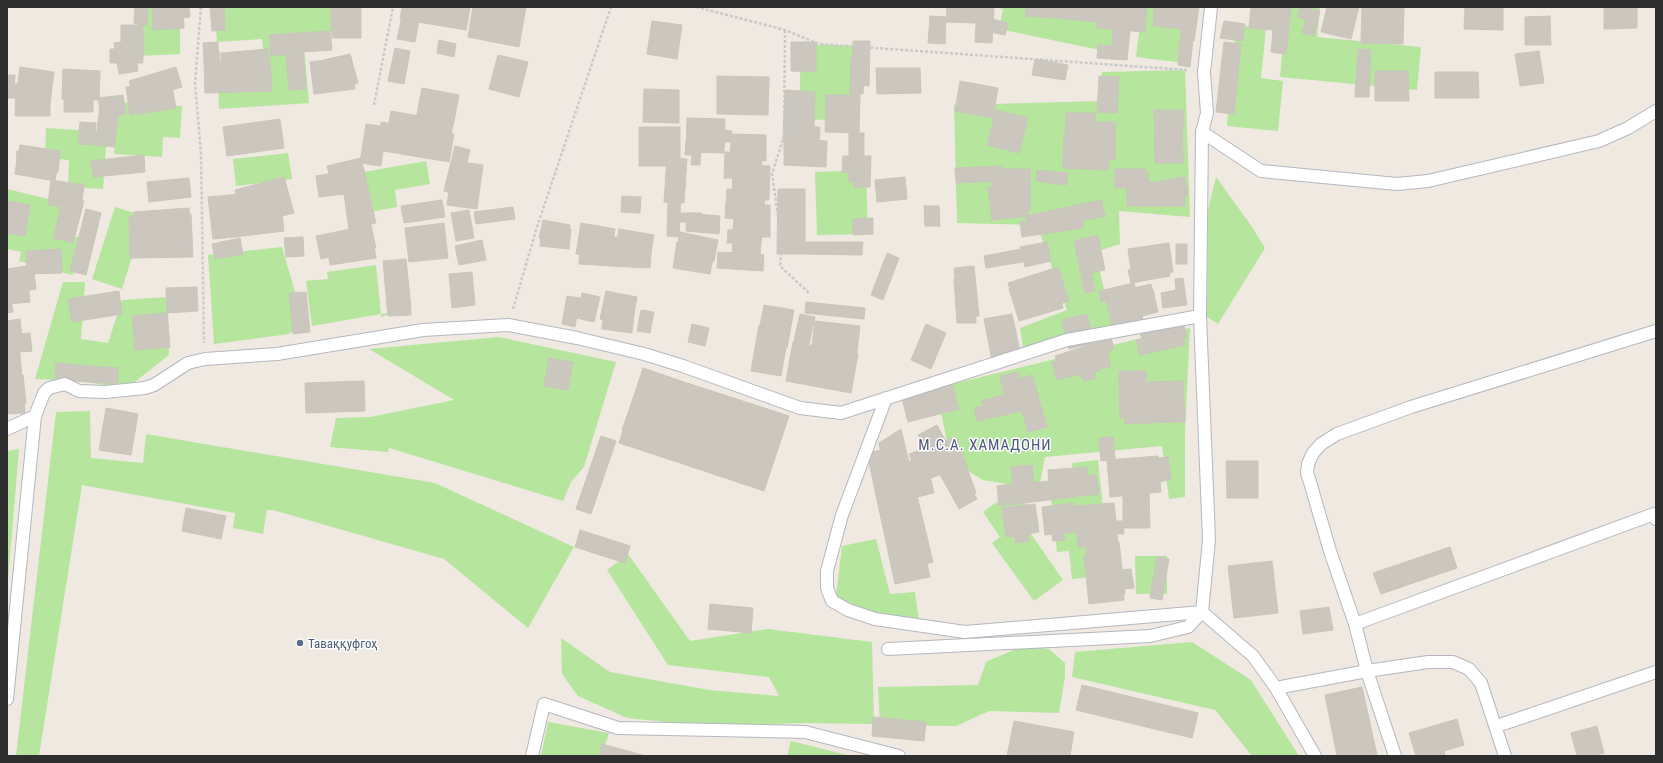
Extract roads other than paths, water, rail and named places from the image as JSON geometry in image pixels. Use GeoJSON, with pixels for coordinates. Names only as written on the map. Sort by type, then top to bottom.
{"type":"FeatureCollection","features":[{"type":"Feature","properties":{"kind":"lane"},"geometry":{"type":"LineString","coordinates":[[888,649],[1150,636],[1188,627],[1202,612],[1209,540],[1200,316],[1202,132],[1207,113],[1204,72],[1211,7]]}},
{"type":"Feature","properties":{"kind":"lane"},"geometry":{"type":"LineString","coordinates":[[1202,132],[1261,171],[1397,184],[1428,181],[1599,141],[1628,128],[1656,111]]}},
{"type":"Feature","properties":{"kind":"lane"},"geometry":{"type":"LineString","coordinates":[[7,699],[35,416],[44,393],[49,388],[65,384],[79,391],[105,392],[145,388],[154,385],[188,363],[205,359],[277,354],[423,330],[508,325],[577,338],[644,354],[683,366],[800,408],[841,414],[886,398],[1067,340],[1200,316]]}},
{"type":"Feature","properties":{"kind":"lane"},"geometry":{"type":"LineString","coordinates":[[1395,756],[1367,671],[1355,624],[1330,551],[1307,473],[1308,464],[1311,458],[1320,444],[1337,434],[1411,407],[1656,331]]}},
{"type":"Feature","properties":{"kind":"lane"},"geometry":{"type":"LineString","coordinates":[[886,398],[842,515],[827,571],[827,588],[832,600],[848,610],[875,619],[965,632],[1202,612],[1252,656],[1276,688],[1315,756]]}},
{"type":"Feature","properties":{"kind":"lane"},"geometry":{"type":"LineString","coordinates":[[7,429],[35,416]]}},
{"type":"Feature","properties":{"kind":"lane"},"geometry":{"type":"LineString","coordinates":[[1355,624],[1654,514],[1656,519]]}},
{"type":"Feature","properties":{"kind":"lane"},"geometry":{"type":"LineString","coordinates":[[1276,688],[1367,671],[1428,662],[1453,662],[1469,669],[1481,682],[1497,726],[1505,756]]}},
{"type":"Feature","properties":{"kind":"lane"},"geometry":{"type":"LineString","coordinates":[[1497,726],[1656,672]]}},
{"type":"Feature","properties":{"kind":"lane"},"geometry":{"type":"LineString","coordinates":[[532,756],[544,704],[618,728],[805,732],[899,756]]}},
{"type":"Feature","properties":{"kind":"place","name":"Таваққуфгоҳ"},"geometry":{"type":"Point","coordinates":[300,643]}},
{"type":"Feature","properties":{"kind":"district","name":"М.С.А. ХАМАДОНИ"},"geometry":{"type":"Point","coordinates":[985,445]}}]}
